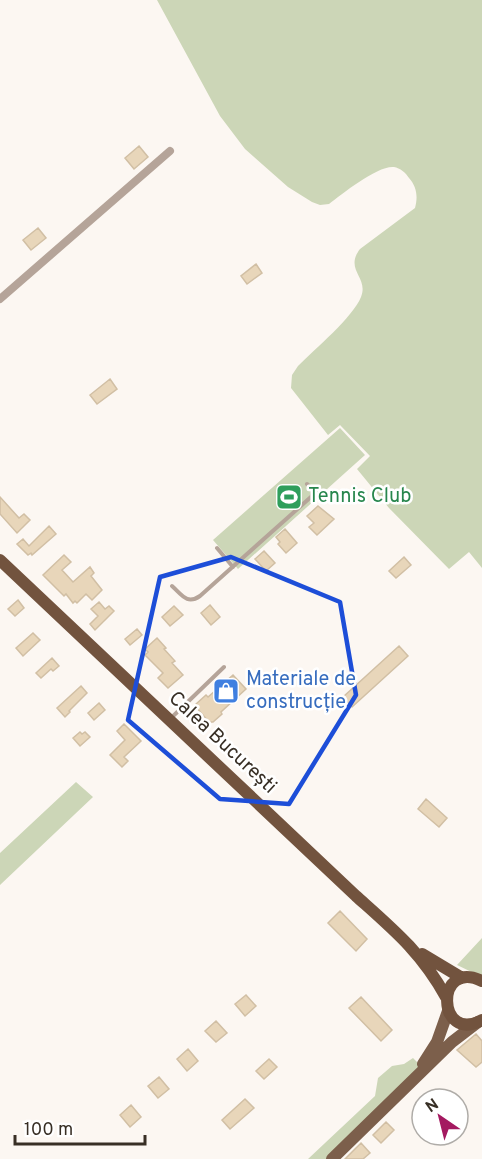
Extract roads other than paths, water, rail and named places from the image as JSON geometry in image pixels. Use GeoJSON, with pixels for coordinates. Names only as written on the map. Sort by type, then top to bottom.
{"type":"FeatureCollection","features":[{"type":"Feature","properties":{"kind":"highway","name":"Calea București"},"geometry":{"type":"LineString","coordinates":[[0,560],[418,953],[462,978],[475,978],[482,981]]}},
{"type":"Feature","properties":{"kind":"highway","name":"Calea București"},"geometry":{"type":"LineString","coordinates":[[418,953],[446,997],[448,1011]]}},
{"type":"Feature","properties":{"kind":"highway"},"geometry":{"type":"LineString","coordinates":[[446,997],[452,985],[462,978]]}},
{"type":"Feature","properties":{"kind":"highway"},"geometry":{"type":"LineString","coordinates":[[448,1011],[464,1023],[480,1021]]}},
{"type":"Feature","properties":{"kind":"main road"},"geometry":{"type":"LineString","coordinates":[[413,1080],[437,1042],[448,1011]]}},
{"type":"Feature","properties":{"kind":"main road"},"geometry":{"type":"LineString","coordinates":[[332,1159],[458,1036],[480,1021]]}},
{"type":"Feature","properties":{"kind":"street"},"geometry":{"type":"LineString","coordinates":[[0,299],[170,151]]}},
{"type":"Feature","properties":{"kind":"lane"},"geometry":{"type":"LineString","coordinates":[[172,586],[187,601],[200,596],[312,496],[313,490],[307,484]]}},
{"type":"Feature","properties":{"kind":"lane"},"geometry":{"type":"LineString","coordinates":[[217,548],[233,567]]}},
{"type":"Feature","properties":{"kind":"lane"},"geometry":{"type":"LineString","coordinates":[[170,720],[224,667]]}},
{"type":"Feature","properties":{"kind":"place","name":"Tennis Club"},"geometry":{"type":"Point","coordinates":[289,497]}},
{"type":"Feature","properties":{"kind":"place","name":"Materiale de construcție"},"geometry":{"type":"Point","coordinates":[226,691]}}]}
